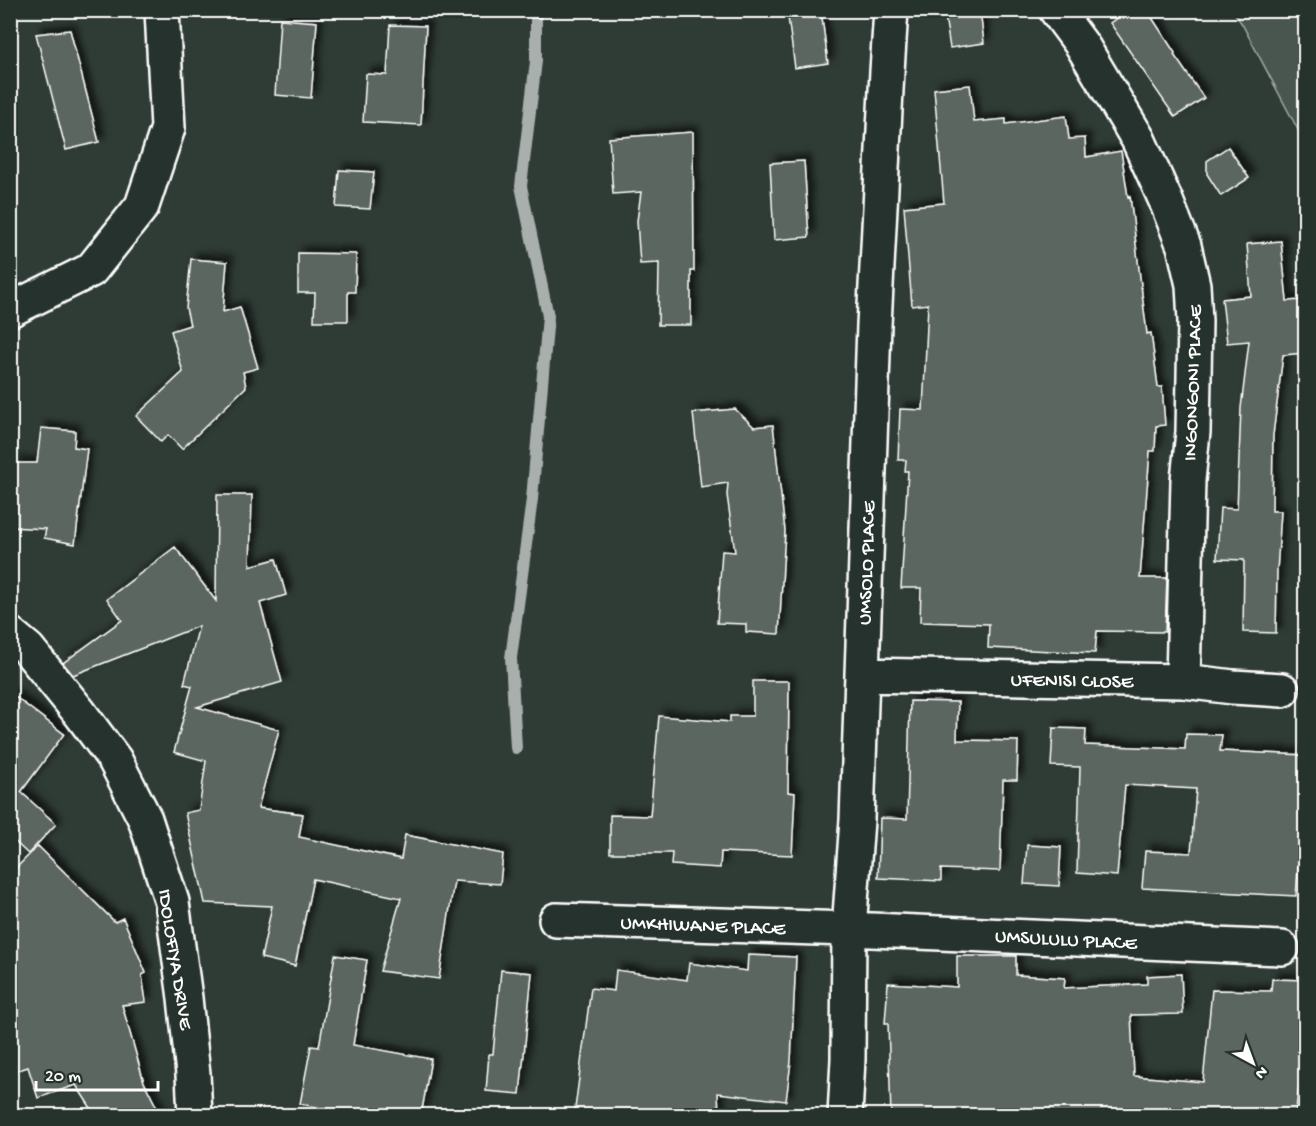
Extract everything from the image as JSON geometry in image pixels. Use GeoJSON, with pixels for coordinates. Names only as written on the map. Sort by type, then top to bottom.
{"type":"FeatureCollection","features":[{"type":"Feature","properties":{"kind":"street"},"geometry":{"type":"LineString","coordinates":[[10,310],[91,270],[142,206],[168,128],[162,10]]}},
{"type":"Feature","properties":{"kind":"street","name":"UMSOLO PLACE"},"geometry":{"type":"LineString","coordinates":[[845,1116],[849,928],[857,820],[874,325],[891,10]]}},
{"type":"Feature","properties":{"kind":"street","name":"INGONGONI PLACE"},"geometry":{"type":"LineString","coordinates":[[1056,10],[1082,45],[1138,139],[1184,246],[1193,285],[1195,321],[1183,681]]}},
{"type":"Feature","properties":{"kind":"street","name":"IDOLOFIYA DRIVE"},"geometry":{"type":"LineString","coordinates":[[10,634],[28,648],[115,760],[146,819],[172,902],[194,1074],[195,1116]]}},
{"type":"Feature","properties":{"kind":"street","name":"UFENISI CLOSE"},"geometry":{"type":"LineString","coordinates":[[862,675],[1183,681],[1282,690]]}},
{"type":"Feature","properties":{"kind":"street","name":"UMKHIWANE PLACE"},"geometry":{"type":"LineString","coordinates":[[556,920],[849,928]]}},
{"type":"Feature","properties":{"kind":"street","name":"UMSULULU PLACE"},"geometry":{"type":"LineString","coordinates":[[849,928],[1282,948]]}},
{"type":"Feature","properties":{"kind":"shaded area"},"geometry":{"type":"Polygon","coordinates":[[[1233,11],[1305,11],[1305,143],[1242,24],[1233,11]]]}},
{"type":"Feature","properties":{"kind":"building"},"geometry":{"type":"Polygon","coordinates":[[[787,10],[821,10],[828,63],[795,68],[787,10]]]}},
{"type":"Feature","properties":{"kind":"building"},"geometry":{"type":"Polygon","coordinates":[[[944,10],[980,10],[984,43],[950,48],[944,10]]]}},
{"type":"Feature","properties":{"kind":"building"},"geometry":{"type":"Polygon","coordinates":[[[1128,10],[1147,10],[1175,53],[1174,55],[1204,98],[1175,117],[1110,23],[1128,10]]]}},
{"type":"Feature","properties":{"kind":"building"},"geometry":{"type":"Polygon","coordinates":[[[280,19],[317,22],[311,98],[275,95],[280,19]]]}},
{"type":"Feature","properties":{"kind":"building"},"geometry":{"type":"Polygon","coordinates":[[[390,25],[426,26],[421,125],[363,122],[366,74],[387,75],[390,25]]]}},
{"type":"Feature","properties":{"kind":"building"},"geometry":{"type":"Polygon","coordinates":[[[70,30],[99,142],[66,150],[36,34],[70,30]]]}},
{"type":"Feature","properties":{"kind":"building"},"geometry":{"type":"Polygon","coordinates":[[[970,85],[974,122],[1006,119],[1006,124],[1066,116],[1069,139],[1085,138],[1086,157],[1121,151],[1128,197],[1130,196],[1147,334],[1151,333],[1158,387],[1162,387],[1165,425],[1156,426],[1155,451],[1150,451],[1140,578],[1167,578],[1165,632],[1097,631],[1095,653],[988,648],[989,624],[920,622],[921,588],[901,588],[908,471],[905,471],[906,460],[898,460],[900,409],[923,410],[928,304],[912,306],[904,207],[944,203],[934,89],[970,85]]]}},
{"type":"Feature","properties":{"kind":"building"},"geometry":{"type":"Polygon","coordinates":[[[693,132],[694,271],[691,271],[691,325],[658,325],[659,263],[640,264],[637,221],[641,192],[613,194],[609,138],[693,132]]]}},
{"type":"Feature","properties":{"kind":"building"},"geometry":{"type":"Polygon","coordinates":[[[1228,147],[1249,178],[1221,196],[1207,174],[1207,161],[1228,147]]]}},
{"type":"Feature","properties":{"kind":"building"},"geometry":{"type":"Polygon","coordinates":[[[804,161],[809,237],[774,240],[770,163],[804,161]]]}},
{"type":"Feature","properties":{"kind":"building"},"geometry":{"type":"Polygon","coordinates":[[[339,170],[374,172],[370,209],[336,207],[339,170]]]}},
{"type":"Feature","properties":{"kind":"building"},"geometry":{"type":"Polygon","coordinates":[[[1281,241],[1287,301],[1305,300],[1305,353],[1283,355],[1273,435],[1272,511],[1281,511],[1276,633],[1243,632],[1244,560],[1217,559],[1220,508],[1237,509],[1241,408],[1249,341],[1227,343],[1222,299],[1251,296],[1247,244],[1281,241]]]}},
{"type":"Feature","properties":{"kind":"building"},"geometry":{"type":"Polygon","coordinates":[[[298,253],[356,254],[355,292],[348,292],[348,321],[314,321],[315,293],[298,293],[298,253]]]}},
{"type":"Feature","properties":{"kind":"building"},"geometry":{"type":"Polygon","coordinates":[[[191,259],[227,262],[223,312],[240,307],[258,368],[243,372],[246,387],[182,449],[168,435],[161,442],[136,416],[183,372],[171,331],[190,325],[186,308],[191,259]]]}},
{"type":"Feature","properties":{"kind":"building"},"geometry":{"type":"Polygon","coordinates":[[[735,409],[754,427],[773,425],[785,531],[779,634],[746,632],[746,624],[717,623],[722,551],[735,552],[727,495],[728,483],[701,487],[693,413],[735,409]]]}},
{"type":"Feature","properties":{"kind":"building"},"geometry":{"type":"Polygon","coordinates":[[[41,428],[75,431],[74,447],[87,449],[75,544],[44,538],[46,529],[10,527],[10,493],[15,463],[37,463],[41,428]]]}},
{"type":"Feature","properties":{"kind":"building"},"geometry":{"type":"Polygon","coordinates":[[[217,495],[252,495],[250,566],[276,559],[286,595],[260,603],[282,682],[197,707],[279,730],[258,808],[303,814],[299,837],[401,859],[405,835],[503,854],[500,884],[454,881],[439,979],[380,971],[401,898],[313,879],[295,966],[261,958],[272,906],[205,903],[185,813],[199,810],[206,761],[174,752],[192,686],[184,684],[199,626],[73,675],[63,663],[122,620],[107,599],[175,547],[216,601],[217,495]]]}},
{"type":"Feature","properties":{"kind":"building"},"geometry":{"type":"Polygon","coordinates":[[[753,681],[789,681],[788,792],[795,793],[792,855],[721,852],[720,868],[671,865],[672,853],[610,853],[610,815],[650,816],[659,716],[730,722],[730,716],[753,716],[753,681]]]}},
{"type":"Feature","properties":{"kind":"building"},"geometry":{"type":"Polygon","coordinates":[[[10,693],[64,734],[21,792],[56,824],[28,854],[10,837],[10,693]]]}},
{"type":"Feature","properties":{"kind":"building"},"geometry":{"type":"Polygon","coordinates":[[[910,701],[958,702],[957,740],[1018,741],[1017,780],[1003,780],[1000,871],[941,869],[941,881],[878,878],[880,818],[907,819],[910,701]]]}},
{"type":"Feature","properties":{"kind":"building"},"geometry":{"type":"Polygon","coordinates":[[[1053,728],[1086,729],[1085,745],[1185,749],[1186,734],[1222,735],[1220,751],[1305,755],[1305,807],[1303,807],[1296,896],[1142,888],[1145,851],[1191,853],[1196,789],[1125,785],[1117,876],[1077,873],[1080,767],[1051,766],[1053,728]]]}},
{"type":"Feature","properties":{"kind":"building"},"geometry":{"type":"Polygon","coordinates":[[[1027,845],[1061,847],[1059,886],[1024,884],[1027,845]]]}},
{"type":"Feature","properties":{"kind":"building"},"geometry":{"type":"Polygon","coordinates":[[[38,846],[115,922],[123,918],[146,973],[142,975],[146,1002],[122,1005],[144,1082],[161,1116],[96,1116],[76,1085],[38,1098],[28,1067],[16,1071],[10,1052],[10,874],[38,846]]]}},
{"type":"Feature","properties":{"kind":"building"},"geometry":{"type":"Polygon","coordinates":[[[335,955],[367,960],[353,1045],[431,1059],[421,1116],[366,1116],[300,1104],[311,1046],[319,1047],[335,955]]]}},
{"type":"Feature","properties":{"kind":"building"},"geometry":{"type":"Polygon","coordinates":[[[748,955],[796,957],[791,1061],[786,1101],[718,1093],[719,1116],[574,1116],[591,988],[614,991],[616,970],[687,980],[689,963],[747,971],[748,955]]]}},
{"type":"Feature","properties":{"kind":"building"},"geometry":{"type":"Polygon","coordinates":[[[957,956],[1016,956],[1016,975],[1065,978],[1064,988],[1147,984],[1147,976],[1181,974],[1183,1014],[1131,1015],[1134,1076],[1203,1082],[1212,990],[1271,991],[1272,979],[1305,980],[1305,1064],[1302,1063],[1295,1116],[891,1116],[888,1023],[885,1023],[888,983],[957,987],[957,956]]]}},
{"type":"Feature","properties":{"kind":"building"},"geometry":{"type":"Polygon","coordinates":[[[501,970],[532,973],[520,1094],[486,1091],[489,1054],[493,1054],[501,970]]]}},
{"type":"Feature","properties":{"kind":"waterway"},"geometry":{"type":"LineString","coordinates":[[516,748],[511,658],[532,499],[548,316],[521,186],[536,61],[536,10]]}}]}
